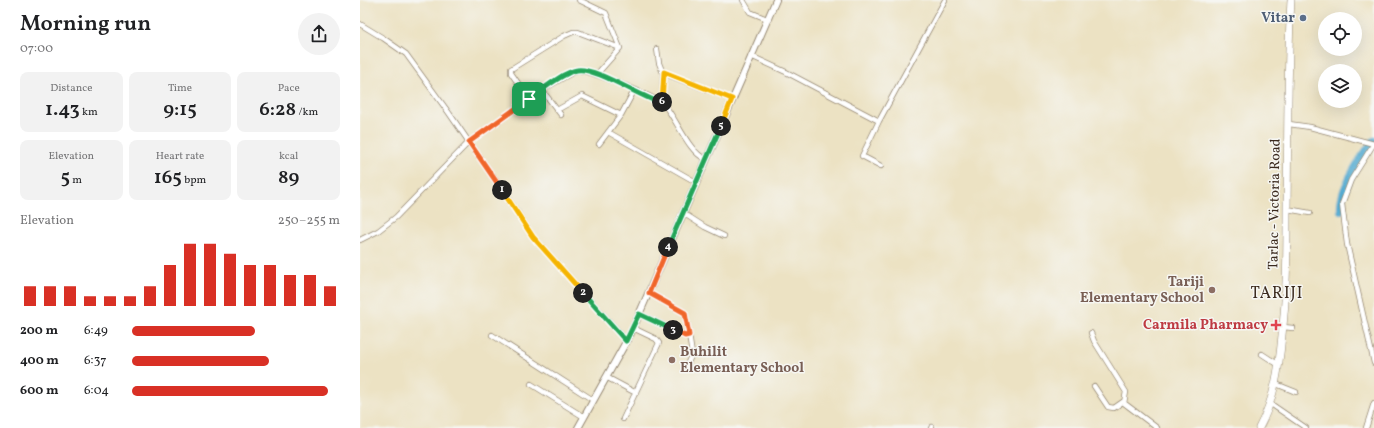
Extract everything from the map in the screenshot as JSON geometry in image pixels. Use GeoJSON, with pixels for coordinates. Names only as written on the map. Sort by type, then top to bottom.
{"type":"FeatureCollection","features":[{"type":"Feature","properties":{"kind":"main road","name":"Tarlac - Victoria Road"},"geometry":{"type":"LineString","coordinates":[[1259,428],[1271,404],[1276,384],[1288,267],[1287,209],[1289,124],[1287,64],[1290,0]]}},
{"type":"Feature","properties":{"kind":"street"},"geometry":{"type":"LineString","coordinates":[[579,0],[606,13],[620,48]]}},
{"type":"Feature","properties":{"kind":"street"},"geometry":{"type":"LineString","coordinates":[[743,0],[750,12],[767,19]]}},
{"type":"Feature","properties":{"kind":"street"},"geometry":{"type":"LineString","coordinates":[[578,428],[633,328],[776,0]]}},
{"type":"Feature","properties":{"kind":"street"},"geometry":{"type":"LineString","coordinates":[[881,166],[862,156],[879,121],[945,0]]}},
{"type":"Feature","properties":{"kind":"street"},"geometry":{"type":"LineString","coordinates":[[360,24],[406,54],[469,142],[533,237],[626,341]]}},
{"type":"Feature","properties":{"kind":"street"},"geometry":{"type":"LineString","coordinates":[[529,99],[511,73],[511,69],[564,36],[578,32],[620,48]]}},
{"type":"Feature","properties":{"kind":"street"},"geometry":{"type":"LineString","coordinates":[[597,74],[620,48]]}},
{"type":"Feature","properties":{"kind":"street"},"geometry":{"type":"LineString","coordinates":[[657,49],[658,63],[664,72],[732,99]]}},
{"type":"Feature","properties":{"kind":"street"},"geometry":{"type":"LineString","coordinates":[[751,56],[786,72],[879,121]]}},
{"type":"Feature","properties":{"kind":"street"},"geometry":{"type":"LineString","coordinates":[[360,240],[378,231],[396,217],[469,142],[542,90],[577,70],[597,74],[662,103],[695,151],[706,159]]}},
{"type":"Feature","properties":{"kind":"street"},"geometry":{"type":"LineString","coordinates":[[662,103],[664,72]]}},
{"type":"Feature","properties":{"kind":"street"},"geometry":{"type":"LineString","coordinates":[[542,90],[561,115]]}},
{"type":"Feature","properties":{"kind":"street"},"geometry":{"type":"LineString","coordinates":[[599,144],[621,115],[634,91]]}},
{"type":"Feature","properties":{"kind":"street"},"geometry":{"type":"LineString","coordinates":[[557,110],[582,96],[621,115]]}},
{"type":"Feature","properties":{"kind":"street"},"geometry":{"type":"LineString","coordinates":[[1289,124],[1310,127],[1374,144],[1351,180],[1342,204],[1347,244],[1374,363]]}},
{"type":"Feature","properties":{"kind":"street"},"geometry":{"type":"LineString","coordinates":[[608,132],[696,182]]}},
{"type":"Feature","properties":{"kind":"street"},"geometry":{"type":"LineString","coordinates":[[1287,209],[1310,213]]}},
{"type":"Feature","properties":{"kind":"street"},"geometry":{"type":"LineString","coordinates":[[683,213],[705,227],[724,236]]}},
{"type":"Feature","properties":{"kind":"street"},"geometry":{"type":"LineString","coordinates":[[649,293],[683,311],[687,316],[692,354],[685,369]]}},
{"type":"Feature","properties":{"kind":"street"},"geometry":{"type":"LineString","coordinates":[[639,314],[685,336],[689,335]]}},
{"type":"Feature","properties":{"kind":"street"},"geometry":{"type":"LineString","coordinates":[[1283,327],[1294,328]]}},
{"type":"Feature","properties":{"kind":"street"},"geometry":{"type":"LineString","coordinates":[[623,419],[659,344],[656,339],[633,328]]}},
{"type":"Feature","properties":{"kind":"street"},"geometry":{"type":"LineString","coordinates":[[1091,333],[1094,341],[1126,392],[1127,396],[1124,401],[1114,408],[1108,407],[1094,386]]}},
{"type":"Feature","properties":{"kind":"street"},"geometry":{"type":"LineString","coordinates":[[492,335],[593,400]]}},
{"type":"Feature","properties":{"kind":"street"},"geometry":{"type":"LineString","coordinates":[[1262,354],[1279,365]]}},
{"type":"Feature","properties":{"kind":"street"},"geometry":{"type":"LineString","coordinates":[[606,377],[636,393]]}},
{"type":"Feature","properties":{"kind":"street"},"geometry":{"type":"LineString","coordinates":[[531,384],[584,417]]}},
{"type":"Feature","properties":{"kind":"street"},"geometry":{"type":"LineString","coordinates":[[1276,384],[1296,392]]}},
{"type":"Feature","properties":{"kind":"street"},"geometry":{"type":"LineString","coordinates":[[1124,401],[1157,428]]}},
{"type":"Feature","properties":{"kind":"street"},"geometry":{"type":"LineString","coordinates":[[1366,428],[1374,403]]}},
{"type":"Feature","properties":{"kind":"street"},"geometry":{"type":"LineString","coordinates":[[1271,404],[1306,428]]}},
{"type":"Feature","properties":{"kind":"waterway"},"geometry":{"type":"LineString","coordinates":[[1341,210],[1341,202],[1347,183],[1357,164],[1374,141]]}},
{"type":"Feature","properties":{"kind":"place","name":"Vitar"},"geometry":{"type":"Point","coordinates":[1303,18]}},
{"type":"Feature","properties":{"kind":"place","name":"Tariji Elementary School"},"geometry":{"type":"Point","coordinates":[1212,290]}},
{"type":"Feature","properties":{"kind":"place","name":"Carmila Pharmacy"},"geometry":{"type":"Point","coordinates":[1276,325]}},
{"type":"Feature","properties":{"kind":"place","name":"Buhilit Elementary School"},"geometry":{"type":"Point","coordinates":[672,360]}},
{"type":"Feature","properties":{"kind":"district","name":"TARIJI"},"geometry":{"type":"Point","coordinates":[1277,294]}},
{"type":"Feature","properties":{"kind":"route"},"geometry":{"type":"LineString","coordinates":[[580,70],[597,74],[662,103],[664,72],[732,99],[649,293],[685,313],[687,316],[688,336],[685,336],[639,314],[626,341],[533,237],[469,142],[503,116],[529,99],[571,72],[580,70]]}}]}
